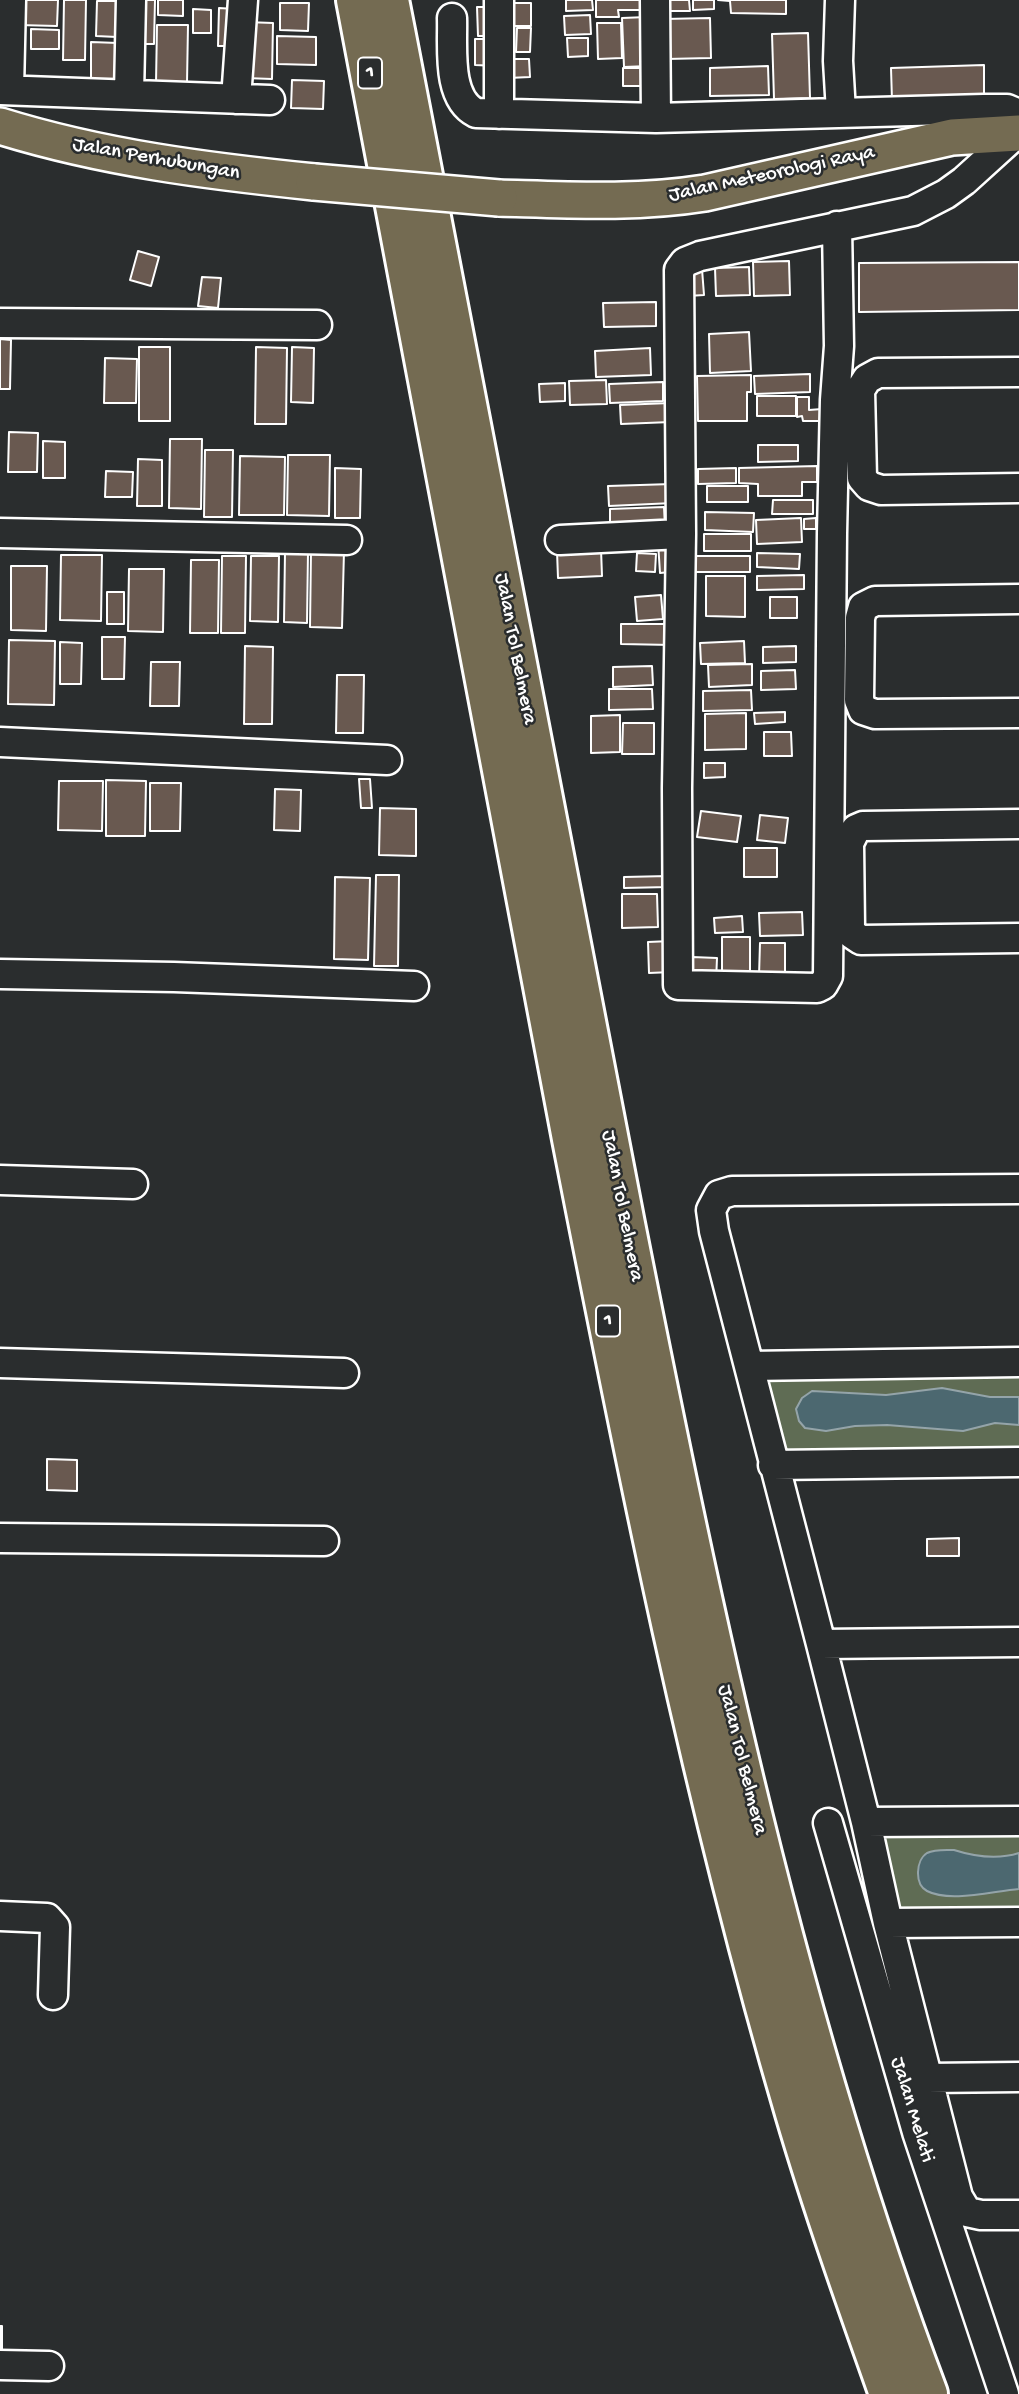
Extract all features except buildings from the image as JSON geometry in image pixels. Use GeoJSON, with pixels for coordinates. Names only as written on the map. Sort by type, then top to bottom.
{"type":"FeatureCollection","features":[{"type":"Feature","properties":{"kind":"highway","name":"Jalan Tol Belmera"},"geometry":{"type":"LineString","coordinates":[[356,0],[526,902],[611,1340],[668,1612],[763,1999],[822,2201],[889,2394]]}},
{"type":"Feature","properties":{"kind":"highway","name":"Jalan Tol Belmera"},"geometry":{"type":"LineString","coordinates":[[389,0],[559,891],[655,1376],[708,1622],[787,1950],[878,2253],[928,2394]]}},
{"type":"Feature","properties":{"kind":"main road","name":"Jalan Perhubungan"},"geometry":{"type":"LineString","coordinates":[[0,126],[124,158],[215,172],[314,182]]}},
{"type":"Feature","properties":{"kind":"main road","name":"Jalan Meteorologi Raya"},"geometry":{"type":"LineString","coordinates":[[314,182],[499,198],[604,202],[673,198],[716,191],[951,137],[1018,126]]}},
{"type":"Feature","properties":{"kind":"street"},"geometry":{"type":"LineString","coordinates":[[11,0],[4,89],[270,100]]}},
{"type":"Feature","properties":{"kind":"street"},"geometry":{"type":"LineString","coordinates":[[129,94],[131,0]]}},
{"type":"Feature","properties":{"kind":"street"},"geometry":{"type":"LineString","coordinates":[[236,99],[243,0]]}},
{"type":"Feature","properties":{"kind":"street"},"geometry":{"type":"LineString","coordinates":[[499,0],[499,114]]}},
{"type":"Feature","properties":{"kind":"street"},"geometry":{"type":"LineString","coordinates":[[655,0],[656,118]]}},
{"type":"Feature","properties":{"kind":"street"},"geometry":{"type":"LineString","coordinates":[[840,0],[838,61],[841,112]]}},
{"type":"Feature","properties":{"kind":"street"},"geometry":{"type":"LineString","coordinates":[[452,18],[456,85],[464,105],[476,113],[656,118],[1007,109],[1018,126],[964,181],[912,211],[837,226],[700,256],[685,262],[679,270],[681,534],[677,761],[678,985],[817,988],[823,985],[828,976],[832,533],[839,346],[837,226]]}},
{"type":"Feature","properties":{"kind":"street"},"geometry":{"type":"LineString","coordinates":[[0,323],[317,325]]}},
{"type":"Feature","properties":{"kind":"street"},"geometry":{"type":"LineString","coordinates":[[1019,372],[878,373],[867,379],[860,390],[862,478],[869,486],[881,490],[1019,488]]}},
{"type":"Feature","properties":{"kind":"street"},"geometry":{"type":"LineString","coordinates":[[0,533],[347,540]]}},
{"type":"Feature","properties":{"kind":"street"},"geometry":{"type":"LineString","coordinates":[[560,540],[681,534]]}},
{"type":"Feature","properties":{"kind":"street"},"geometry":{"type":"LineString","coordinates":[[1019,599],[875,601],[863,607],[860,618],[859,701],[863,710],[875,714],[1019,713]]}},
{"type":"Feature","properties":{"kind":"street"},"geometry":{"type":"LineString","coordinates":[[0,743],[387,760]]}},
{"type":"Feature","properties":{"kind":"street"},"geometry":{"type":"LineString","coordinates":[[1019,824],[863,826],[856,829],[849,843],[850,928],[852,934],[861,940],[1019,938]]}},
{"type":"Feature","properties":{"kind":"street"},"geometry":{"type":"LineString","coordinates":[[0,974],[414,986]]}},
{"type":"Feature","properties":{"kind":"street"},"geometry":{"type":"LineString","coordinates":[[0,1180],[133,1184]]}},
{"type":"Feature","properties":{"kind":"street"},"geometry":{"type":"LineString","coordinates":[[1019,1189],[732,1191],[719,1195],[711,1210],[714,1231],[866,1822],[888,1923],[958,2197],[967,2212],[981,2215],[1019,2215]]}},
{"type":"Feature","properties":{"kind":"street"},"geometry":{"type":"LineString","coordinates":[[749,1366],[1019,1362]]}},
{"type":"Feature","properties":{"kind":"street"},"geometry":{"type":"LineString","coordinates":[[0,1363],[344,1373]]}},
{"type":"Feature","properties":{"kind":"street"},"geometry":{"type":"LineString","coordinates":[[774,1465],[1019,1462]]}},
{"type":"Feature","properties":{"kind":"street"},"geometry":{"type":"LineString","coordinates":[[0,1538],[324,1541]]}},
{"type":"Feature","properties":{"kind":"street"},"geometry":{"type":"LineString","coordinates":[[821,1644],[1019,1642]]}},
{"type":"Feature","properties":{"kind":"street"},"geometry":{"type":"LineString","coordinates":[[866,1822],[1019,1821]]}},
{"type":"Feature","properties":{"kind":"street","name":"Jalan Melati"},"geometry":{"type":"LineString","coordinates":[[828,1823],[917,2132],[1004,2394]]}},
{"type":"Feature","properties":{"kind":"street"},"geometry":{"type":"LineString","coordinates":[[0,1916],[47,1918],[55,1927],[53,1995]]}},
{"type":"Feature","properties":{"kind":"street"},"geometry":{"type":"LineString","coordinates":[[888,1923],[1019,1922]]}},
{"type":"Feature","properties":{"kind":"street"},"geometry":{"type":"LineString","coordinates":[[928,2078],[1019,2077]]}},
{"type":"Feature","properties":{"kind":"street"},"geometry":{"type":"LineString","coordinates":[[0,2365],[49,2366]]}},
{"type":"Feature","properties":{"kind":"green space"},"geometry":{"type":"Polygon","coordinates":[[[1019,1372],[1019,1453],[785,1453],[767,1389],[771,1379],[1019,1372]]]}},
{"type":"Feature","properties":{"kind":"green space"},"geometry":{"type":"Polygon","coordinates":[[[1019,1831],[1019,1912],[906,1913],[896,1907],[884,1840],[893,1832],[1019,1831]]]}},
{"type":"Feature","properties":{"kind":"water"},"geometry":{"type":"Polygon","coordinates":[[[942,1388],[990,1397],[1019,1397],[1019,1425],[995,1423],[963,1431],[887,1425],[855,1426],[826,1431],[805,1428],[799,1421],[796,1409],[802,1398],[812,1391],[886,1395],[942,1388]]]}},
{"type":"Feature","properties":{"kind":"water"},"geometry":{"type":"Polygon","coordinates":[[[954,1850],[986,1857],[1019,1853],[1019,1889],[959,1896],[927,1891],[918,1878],[923,1856],[933,1851],[954,1850]]]}}]}
